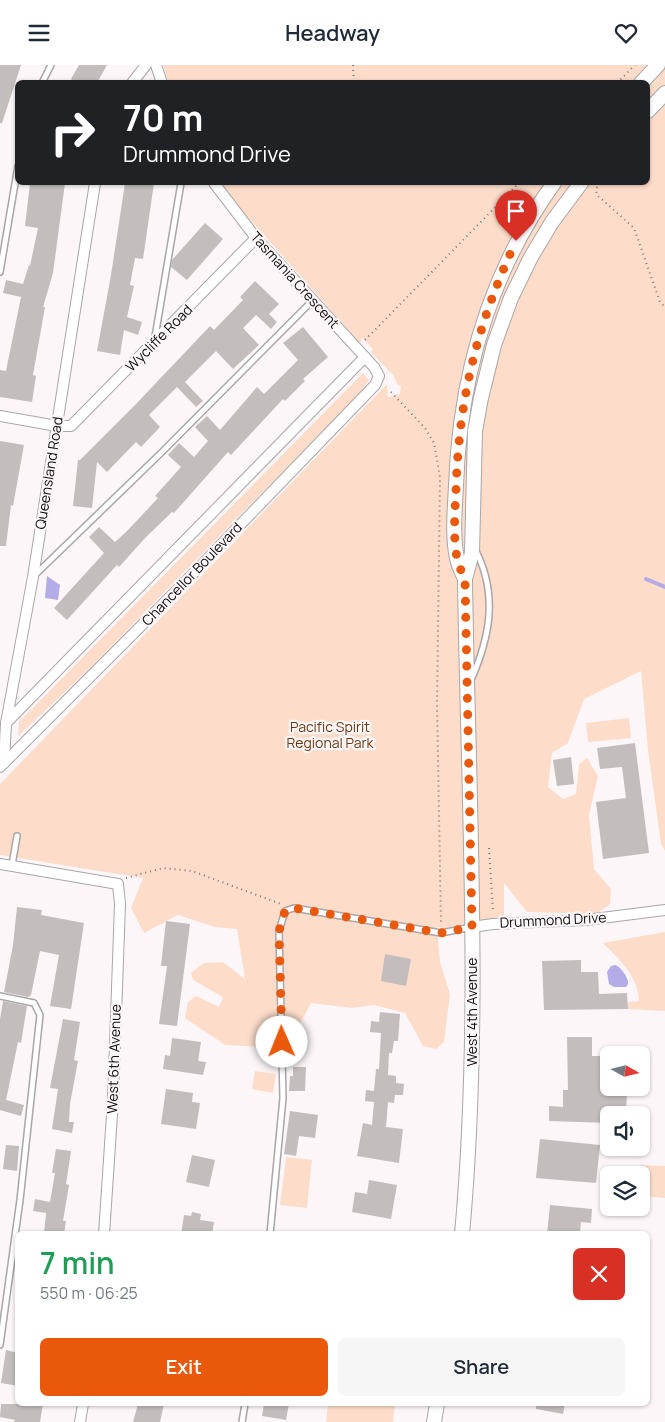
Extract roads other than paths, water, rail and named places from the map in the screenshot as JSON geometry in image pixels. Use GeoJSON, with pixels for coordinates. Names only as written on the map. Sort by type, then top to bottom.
{"type":"FeatureCollection","features":[{"type":"Feature","properties":{"kind":"main road"},"geometry":{"type":"LineString","coordinates":[[644,80],[658,65]]}},
{"type":"Feature","properties":{"kind":"main road"},"geometry":{"type":"LineString","coordinates":[[650,109],[665,93]]}},
{"type":"Feature","properties":{"kind":"main road"},"geometry":{"type":"LineString","coordinates":[[465,579],[457,558],[457,463],[459,427],[474,352],[488,305],[516,241],[553,185]]}},
{"type":"Feature","properties":{"kind":"main road"},"geometry":{"type":"LineString","coordinates":[[465,579],[472,553],[476,431],[481,398],[494,345],[511,298],[532,257],[552,222],[580,185]]}},
{"type":"Feature","properties":{"kind":"main road","name":"West 4th Avenue"},"geometry":{"type":"LineString","coordinates":[[462,1231],[470,1131],[473,1013],[465,579]]}},
{"type":"Feature","properties":{"kind":"main road"},"geometry":{"type":"LineString","coordinates":[[434,1422],[437,1406]]}},
{"type":"Feature","properties":{"kind":"street"},"geometry":{"type":"LineString","coordinates":[[134,80],[146,65]]}},
{"type":"Feature","properties":{"kind":"street"},"geometry":{"type":"LineString","coordinates":[[156,65],[161,80]]}},
{"type":"Feature","properties":{"kind":"street","name":"Queensland Road"},"geometry":{"type":"LineString","coordinates":[[2,765],[3,726],[33,577],[95,185]]}},
{"type":"Feature","properties":{"kind":"street","name":"Tasmania Crescent"},"geometry":{"type":"LineString","coordinates":[[216,185],[256,238],[365,357],[379,376]]}},
{"type":"Feature","properties":{"kind":"street","name":"Wycliffe Road"},"geometry":{"type":"LineString","coordinates":[[57,427],[71,426],[256,238]]}},
{"type":"Feature","properties":{"kind":"street","name":"Chancellor Boulevard"},"geometry":{"type":"LineString","coordinates":[[3,726],[365,357]]}},
{"type":"Feature","properties":{"kind":"street","name":"Chancellor Boulevard"},"geometry":{"type":"LineString","coordinates":[[2,765],[247,518],[375,385],[379,376]]}},
{"type":"Feature","properties":{"kind":"street"},"geometry":{"type":"LineString","coordinates":[[0,416],[57,427]]}},
{"type":"Feature","properties":{"kind":"street"},"geometry":{"type":"LineString","coordinates":[[0,864],[12,865]]}},
{"type":"Feature","properties":{"kind":"street","name":"West 6th Avenue"},"geometry":{"type":"LineString","coordinates":[[12,865],[118,884],[120,904],[113,1100],[104,1231]]}},
{"type":"Feature","properties":{"kind":"street","name":"Drummond Drive"},"geometry":{"type":"LineString","coordinates":[[472,927],[493,924],[586,920],[665,910]]}},
{"type":"Feature","properties":{"kind":"street"},"geometry":{"type":"LineString","coordinates":[[80,1422],[82,1406]]}},
{"type":"Feature","properties":{"kind":"lane"},"geometry":{"type":"LineString","coordinates":[[44,80],[51,65]]}},
{"type":"Feature","properties":{"kind":"lane"},"geometry":{"type":"LineString","coordinates":[[0,272],[15,184]]}},
{"type":"Feature","properties":{"kind":"lane"},"geometry":{"type":"LineString","coordinates":[[154,342],[181,185]]}},
{"type":"Feature","properties":{"kind":"lane"},"geometry":{"type":"LineString","coordinates":[[33,577],[162,452],[313,300]]}},
{"type":"Feature","properties":{"kind":"lane"},"geometry":{"type":"LineString","coordinates":[[467,689],[484,650],[489,621],[488,577],[472,543]]}},
{"type":"Feature","properties":{"kind":"lane"},"geometry":{"type":"LineString","coordinates":[[12,865],[17,835]]}},
{"type":"Feature","properties":{"kind":"lane","name":"Drummond Drive"},"geometry":{"type":"LineString","coordinates":[[270,1231],[283,1098],[279,931],[285,911],[294,908],[441,933],[472,927]]}},
{"type":"Feature","properties":{"kind":"lane"},"geometry":{"type":"LineString","coordinates":[[0,996],[34,1003],[40,1015],[16,1231]]}},
{"type":"Feature","properties":{"kind":"lane"},"geometry":{"type":"LineString","coordinates":[[0,1345],[15,1236]]}},
{"type":"Feature","properties":{"kind":"lane"},"geometry":{"type":"LineString","coordinates":[[242,1422],[245,1406]]}},
{"type":"Feature","properties":{"kind":"waterway"},"geometry":{"type":"LineString","coordinates":[[646,579],[665,587]]}},
{"type":"Feature","properties":{"kind":"park label","name":"Pacific Spirit Regional Park"},"geometry":{"type":"Point","coordinates":[330,735]}}]}
